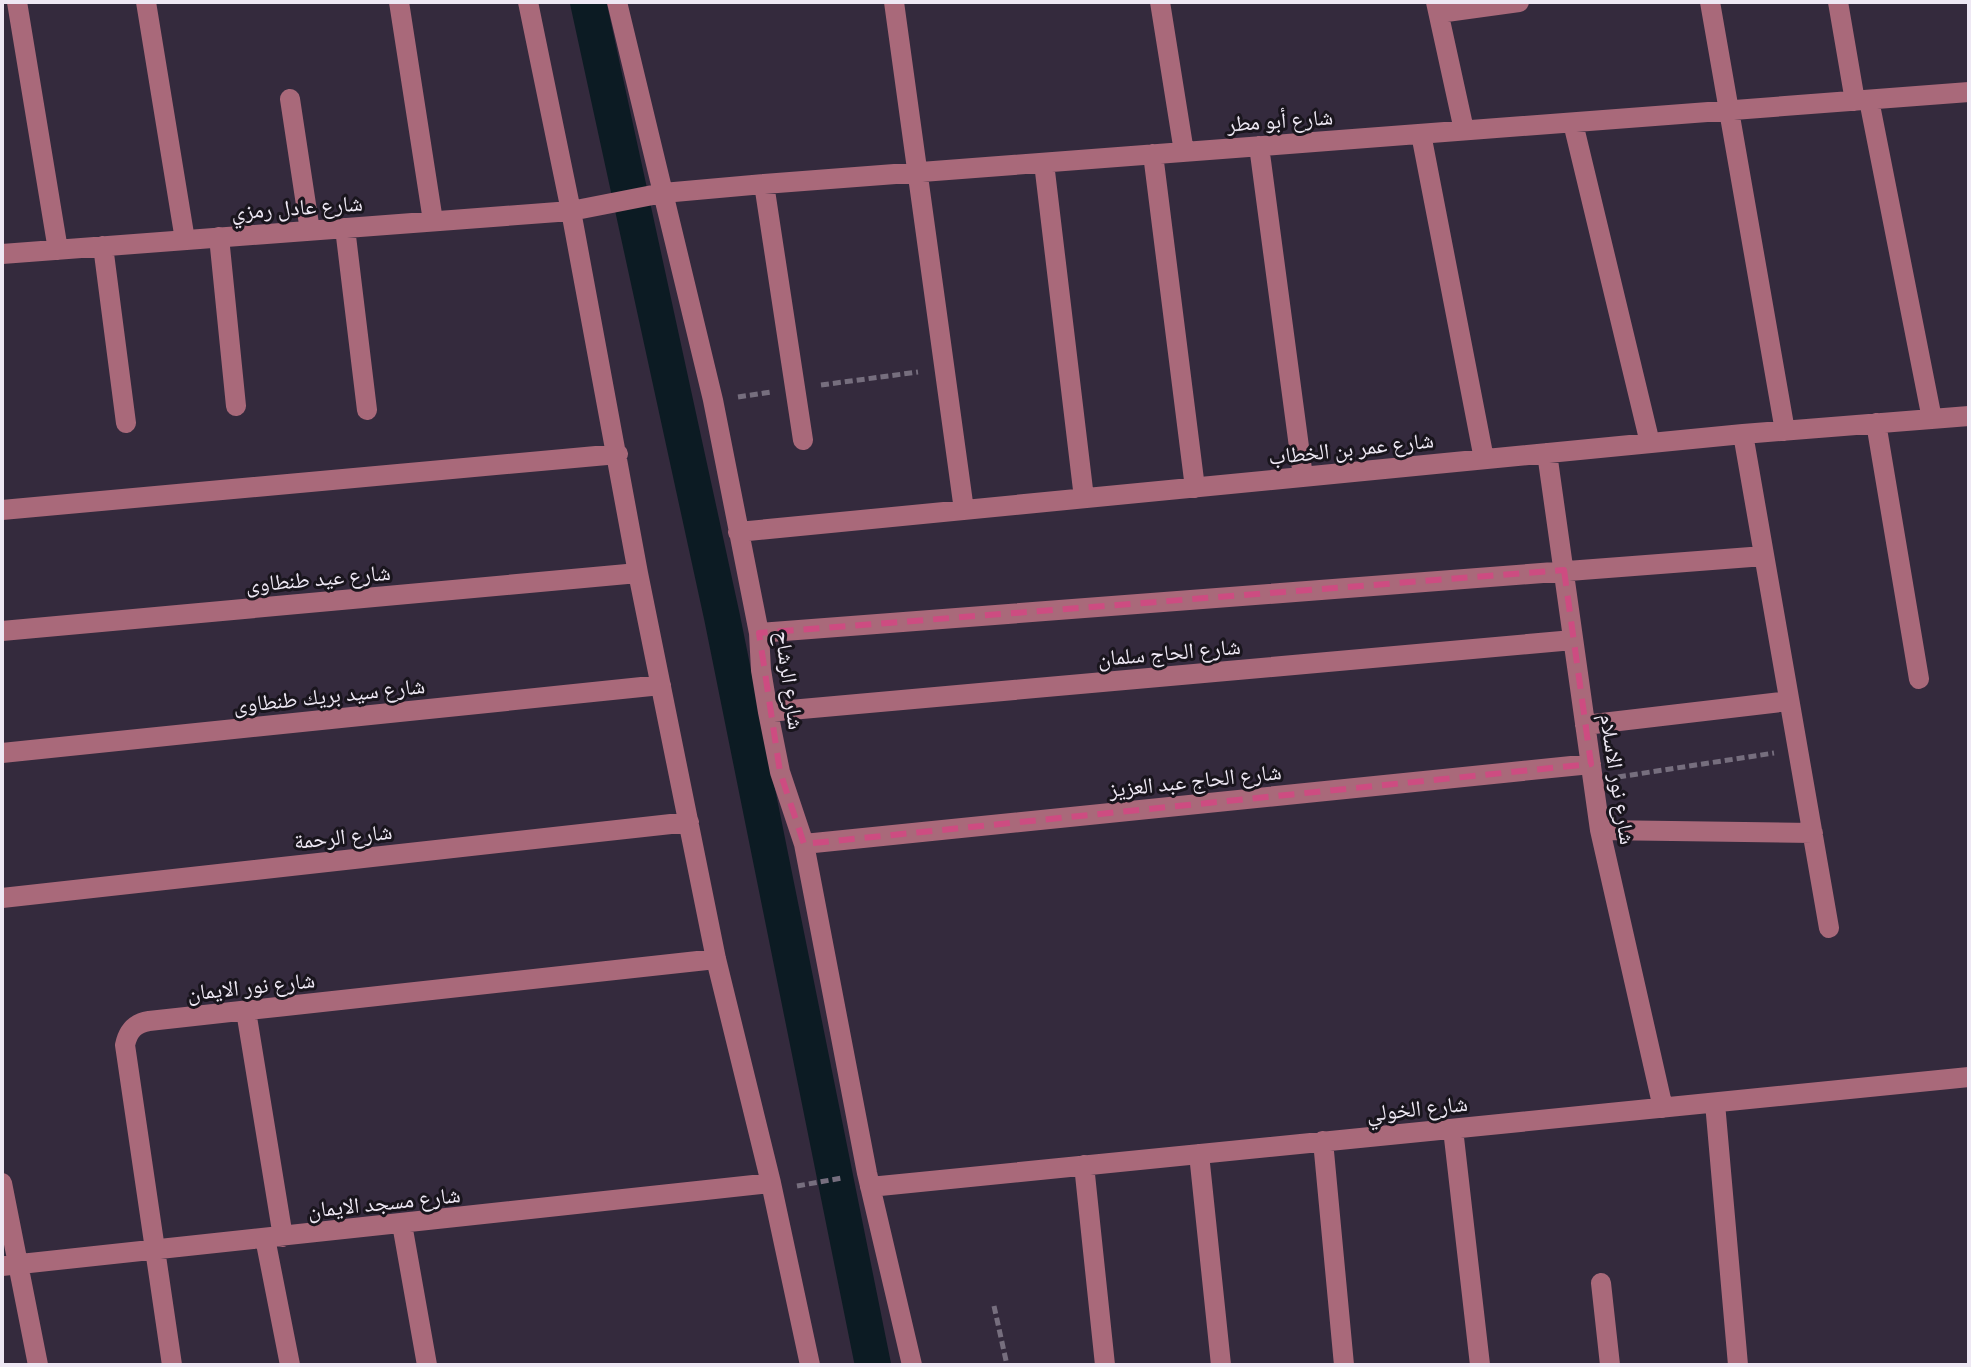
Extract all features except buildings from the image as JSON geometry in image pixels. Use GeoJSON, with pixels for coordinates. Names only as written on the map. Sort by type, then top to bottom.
{"type":"FeatureCollection","features":[{"type":"Feature","properties":{"kind":"street"},"geometry":{"type":"LineString","coordinates":[[17,2],[58,250]]}},
{"type":"Feature","properties":{"kind":"street"},"geometry":{"type":"LineString","coordinates":[[146,2],[185,240]]}},
{"type":"Feature","properties":{"kind":"street"},"geometry":{"type":"LineString","coordinates":[[399,2],[433,221]]}},
{"type":"Feature","properties":{"kind":"street"},"geometry":{"type":"LineString","coordinates":[[528,2],[716,959],[772,1186],[810,1365]]}},
{"type":"Feature","properties":{"kind":"street","name":"شارع الرشاح"},"geometry":{"type":"LineString","coordinates":[[617,2],[655,194],[713,400],[759,633],[761,670],[780,772],[804,844],[868,1180],[912,1365]]}},
{"type":"Feature","properties":{"kind":"street"},"geometry":{"type":"LineString","coordinates":[[894,2],[964,510]]}},
{"type":"Feature","properties":{"kind":"street"},"geometry":{"type":"LineString","coordinates":[[1160,2],[1184,152]]}},
{"type":"Feature","properties":{"kind":"street"},"geometry":{"type":"LineString","coordinates":[[1464,130],[1438,7],[1519,2]]}},
{"type":"Feature","properties":{"kind":"street"},"geometry":{"type":"LineString","coordinates":[[1710,2],[1785,431]]}},
{"type":"Feature","properties":{"kind":"street"},"geometry":{"type":"LineString","coordinates":[[1838,2],[1932,419]]}},
{"type":"Feature","properties":{"kind":"street","name":"شارع أبو مطر"},"geometry":{"type":"LineString","coordinates":[[596,206],[655,194],[764,184],[1969,92]]}},
{"type":"Feature","properties":{"kind":"street"},"geometry":{"type":"LineString","coordinates":[[290,99],[310,231]]}},
{"type":"Feature","properties":{"kind":"street"},"geometry":{"type":"LineString","coordinates":[[1573,123],[1650,443]]}},
{"type":"Feature","properties":{"kind":"street"},"geometry":{"type":"LineString","coordinates":[[1421,134],[1484,459]]}},
{"type":"Feature","properties":{"kind":"street"},"geometry":{"type":"LineString","coordinates":[[1259,146],[1303,477]]}},
{"type":"Feature","properties":{"kind":"street"},"geometry":{"type":"LineString","coordinates":[[1153,154],[1195,488]]}},
{"type":"Feature","properties":{"kind":"street"},"geometry":{"type":"LineString","coordinates":[[1044,163],[1084,498]]}},
{"type":"Feature","properties":{"kind":"street"},"geometry":{"type":"LineString","coordinates":[[764,184],[803,440]]}},
{"type":"Feature","properties":{"kind":"street","name":"شارع عادل رمزي"},"geometry":{"type":"LineString","coordinates":[[2,254],[571,211],[596,206]]}},
{"type":"Feature","properties":{"kind":"street"},"geometry":{"type":"LineString","coordinates":[[345,228],[367,410]]}},
{"type":"Feature","properties":{"kind":"street"},"geometry":{"type":"LineString","coordinates":[[219,237],[236,406]]}},
{"type":"Feature","properties":{"kind":"street"},"geometry":{"type":"LineString","coordinates":[[103,246],[126,423]]}},
{"type":"Feature","properties":{"kind":"street","name":"شارع عمر بن الخطاب"},"geometry":{"type":"LineString","coordinates":[[738,532],[1743,434],[1969,416]]}},
{"type":"Feature","properties":{"kind":"street"},"geometry":{"type":"LineString","coordinates":[[1876,423],[1919,679]]}},
{"type":"Feature","properties":{"kind":"street"},"geometry":{"type":"LineString","coordinates":[[1743,434],[1829,928]]}},
{"type":"Feature","properties":{"kind":"street","name":"شارع نور الاسلام"},"geometry":{"type":"LineString","coordinates":[[1547,453],[1600,830],[1663,1108]]}},
{"type":"Feature","properties":{"kind":"street"},"geometry":{"type":"LineString","coordinates":[[2,510],[618,454]]}},
{"type":"Feature","properties":{"kind":"street"},"geometry":{"type":"LineString","coordinates":[[759,633],[1764,556]]}},
{"type":"Feature","properties":{"kind":"street","name":"شارع عيد طنطاوى"},"geometry":{"type":"LineString","coordinates":[[2,631],[638,573]]}},
{"type":"Feature","properties":{"kind":"street","name":"شارع الحاج سلمان"},"geometry":{"type":"LineString","coordinates":[[768,712],[1573,640]]}},
{"type":"Feature","properties":{"kind":"street","name":"شارع سيد بريك طنطاوى"},"geometry":{"type":"LineString","coordinates":[[2,753],[661,685]]}},
{"type":"Feature","properties":{"kind":"street"},"geometry":{"type":"LineString","coordinates":[[1585,725],[1789,701]]}},
{"type":"Feature","properties":{"kind":"street","name":"شارع الحاج عبد العزيز"},"geometry":{"type":"LineString","coordinates":[[804,844],[1592,772]]}},
{"type":"Feature","properties":{"kind":"street","name":"شارع الرحمة"},"geometry":{"type":"LineString","coordinates":[[2,898],[689,822]]}},
{"type":"Feature","properties":{"kind":"street"},"geometry":{"type":"LineString","coordinates":[[1600,830],[1813,833]]}},
{"type":"Feature","properties":{"kind":"street","name":"شارع نور الايمان"},"geometry":{"type":"LineString","coordinates":[[172,1365],[125,1045],[130,1031],[141,1022],[716,959]]}},
{"type":"Feature","properties":{"kind":"street"},"geometry":{"type":"LineString","coordinates":[[246,1011],[290,1365]]}},
{"type":"Feature","properties":{"kind":"street","name":"شارع الخولي"},"geometry":{"type":"LineString","coordinates":[[868,1180],[1084,1165],[1969,1077]]}},
{"type":"Feature","properties":{"kind":"street"},"geometry":{"type":"LineString","coordinates":[[1715,1103],[1738,1365]]}},
{"type":"Feature","properties":{"kind":"street"},"geometry":{"type":"LineString","coordinates":[[1453,1129],[1480,1365]]}},
{"type":"Feature","properties":{"kind":"street"},"geometry":{"type":"LineString","coordinates":[[1323,1141],[1344,1365]]}},
{"type":"Feature","properties":{"kind":"street"},"geometry":{"type":"LineString","coordinates":[[1199,1154],[1221,1365]]}},
{"type":"Feature","properties":{"kind":"street"},"geometry":{"type":"LineString","coordinates":[[1084,1165],[1105,1365]]}},
{"type":"Feature","properties":{"kind":"street"},"geometry":{"type":"LineString","coordinates":[[2,1183],[10,1265],[38,1365]]}},
{"type":"Feature","properties":{"kind":"street","name":"شارع مسجد الايمان"},"geometry":{"type":"LineString","coordinates":[[10,1265],[772,1186]]}},
{"type":"Feature","properties":{"kind":"street"},"geometry":{"type":"LineString","coordinates":[[402,1224],[427,1365]]}},
{"type":"Feature","properties":{"kind":"street"},"geometry":{"type":"LineString","coordinates":[[1601,1283],[1610,1365]]}},
{"type":"Feature","properties":{"kind":"path"},"geometry":{"type":"LineString","coordinates":[[713,400],[944,368]]}},
{"type":"Feature","properties":{"kind":"path"},"geometry":{"type":"LineString","coordinates":[[1592,772],[1798,750]]}},
{"type":"Feature","properties":{"kind":"path"},"geometry":{"type":"LineString","coordinates":[[772,1186],[868,1180]]}},
{"type":"Feature","properties":{"kind":"path"},"geometry":{"type":"LineString","coordinates":[[994,1306],[1007,1365]]}},
{"type":"Feature","properties":{"kind":"highlighted area"},"geometry":{"type":"Polygon","coordinates":[[[1564,570],[1591,764],[804,844],[780,772],[759,633],[1564,570]]]}},
{"type":"Feature","properties":{"kind":"waterway"},"geometry":{"type":"LineString","coordinates":[[588,2],[722,617],[873,1365]]}}]}
